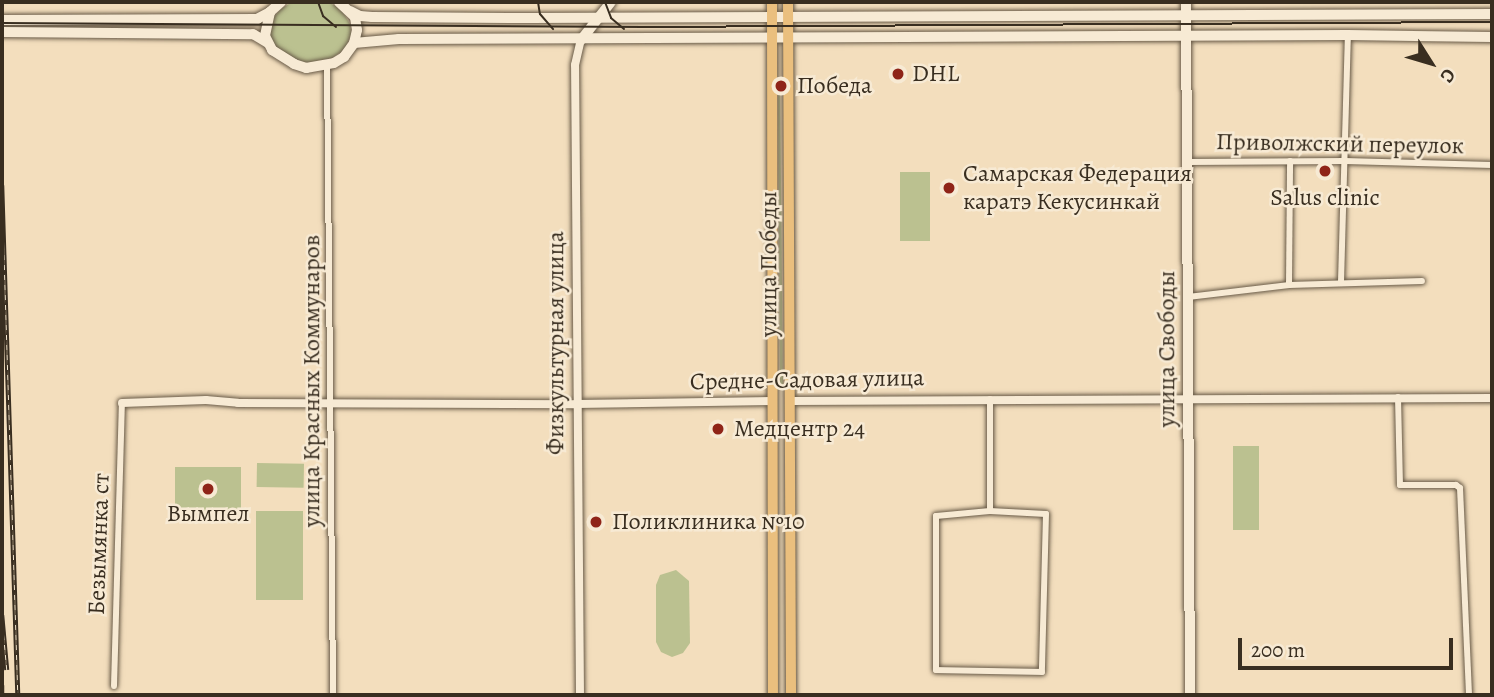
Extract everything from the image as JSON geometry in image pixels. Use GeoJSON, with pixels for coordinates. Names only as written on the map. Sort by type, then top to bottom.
{"type":"FeatureCollection","features":[{"type":"Feature","properties":{"kind":"main road"},"geometry":{"type":"LineString","coordinates":[[2,20],[257,19],[281,2]]}},
{"type":"Feature","properties":{"kind":"main road"},"geometry":{"type":"LineString","coordinates":[[340,2],[360,16],[372,17],[788,18],[1492,13]]}},
{"type":"Feature","properties":{"kind":"main road"},"geometry":{"type":"LineString","coordinates":[[581,40],[611,2]]}},
{"type":"Feature","properties":{"kind":"main road","name":"улица Победы"},"geometry":{"type":"LineString","coordinates":[[772,2],[774,695]]}},
{"type":"Feature","properties":{"kind":"main road","name":"улица Победы"},"geometry":{"type":"LineString","coordinates":[[788,2],[791,695]]}},
{"type":"Feature","properties":{"kind":"main road","name":"улица Свободы"},"geometry":{"type":"LineString","coordinates":[[1186,2],[1190,695]]}},
{"type":"Feature","properties":{"kind":"main road"},"geometry":{"type":"LineString","coordinates":[[2,32],[253,34],[294,64],[306,68],[327,66],[344,57],[354,43],[357,30],[350,11]]}},
{"type":"Feature","properties":{"kind":"main road"},"geometry":{"type":"LineString","coordinates":[[268,43],[264,29],[270,12]]}},
{"type":"Feature","properties":{"kind":"main road"},"geometry":{"type":"LineString","coordinates":[[354,43],[399,39],[772,40],[1348,35],[1492,37]]}},
{"type":"Feature","properties":{"kind":"main road"},"geometry":{"type":"LineString","coordinates":[[772,84],[781,74],[789,83]]}},
{"type":"Feature","properties":{"kind":"main road","name":"Средне-Садовая улица"},"geometry":{"type":"LineString","coordinates":[[772,401],[790,401]]}},
{"type":"Feature","properties":{"kind":"street"},"geometry":{"type":"LineString","coordinates":[[1341,282],[1348,35]]}},
{"type":"Feature","properties":{"kind":"street","name":"Физкультурная улица"},"geometry":{"type":"LineString","coordinates":[[580,695],[575,65],[581,40]]}},
{"type":"Feature","properties":{"kind":"street","name":"улица Красных Коммунаров"},"geometry":{"type":"LineString","coordinates":[[327,66],[333,695]]}},
{"type":"Feature","properties":{"kind":"street","name":"Приволжский переулок"},"geometry":{"type":"LineString","coordinates":[[1187,162],[1345,160],[1492,164]]}},
{"type":"Feature","properties":{"kind":"street"},"geometry":{"type":"LineString","coordinates":[[1289,285],[1290,161]]}},
{"type":"Feature","properties":{"kind":"street"},"geometry":{"type":"LineString","coordinates":[[1188,297],[1289,285],[1422,281]]}},
{"type":"Feature","properties":{"kind":"street","name":"Средне-Садовая улица"},"geometry":{"type":"LineString","coordinates":[[790,401],[1188,397],[1492,398]]}},
{"type":"Feature","properties":{"kind":"street"},"geometry":{"type":"LineString","coordinates":[[1398,397],[1400,485],[1456,485],[1460,488],[1469,695]]}},
{"type":"Feature","properties":{"kind":"street"},"geometry":{"type":"LineString","coordinates":[[990,399],[990,511]]}},
{"type":"Feature","properties":{"kind":"street","name":"Средне-Садовая улица"},"geometry":{"type":"LineString","coordinates":[[122,403],[332,401],[576,404],[772,401]]}},
{"type":"Feature","properties":{"kind":"street","name":"Безымянка ст"},"geometry":{"type":"LineString","coordinates":[[114,686],[122,403]]}},
{"type":"Feature","properties":{"kind":"street"},"geometry":{"type":"LineString","coordinates":[[990,511],[1046,514],[1042,672],[936,670],[936,516],[990,511]]}},
{"type":"Feature","properties":{"kind":"green space"},"geometry":{"type":"Polygon","coordinates":[[[292,2],[328,2],[341,9],[350,24],[351,35],[345,49],[332,58],[308,63],[291,59],[278,50],[269,36],[270,22],[281,9],[292,2]]]}},
{"type":"Feature","properties":{"kind":"green space"},"geometry":{"type":"Polygon","coordinates":[[[780,81],[783,388],[780,389],[778,83],[780,81]]]}},
{"type":"Feature","properties":{"kind":"green space"},"geometry":{"type":"Polygon","coordinates":[[[900,172],[930,172],[930,241],[900,241],[900,172]]]}},
{"type":"Feature","properties":{"kind":"green space"},"geometry":{"type":"Polygon","coordinates":[[[1233,446],[1259,446],[1259,530],[1233,530],[1233,446]]]}},
{"type":"Feature","properties":{"kind":"green space"},"geometry":{"type":"Polygon","coordinates":[[[257,463],[304,464],[304,488],[257,487],[257,463]]]}},
{"type":"Feature","properties":{"kind":"green space","name":"Вымпел"},"geometry":{"type":"Polygon","coordinates":[[[175,467],[241,467],[241,511],[175,511],[175,467]]]}},
{"type":"Feature","properties":{"kind":"green space"},"geometry":{"type":"Polygon","coordinates":[[[256,511],[303,511],[303,600],[256,600],[256,511]]]}},
{"type":"Feature","properties":{"kind":"green space"},"geometry":{"type":"Polygon","coordinates":[[[676,570],[689,581],[690,643],[683,653],[672,657],[661,652],[656,642],[656,585],[660,575],[676,570]]]}},
{"type":"Feature","properties":{"kind":"tram line"},"geometry":{"type":"LineString","coordinates":[[318,2],[323,16],[336,27]]}},
{"type":"Feature","properties":{"kind":"tram line"},"geometry":{"type":"LineString","coordinates":[[538,2],[540,14],[553,29]]}},
{"type":"Feature","properties":{"kind":"tram line"},"geometry":{"type":"LineString","coordinates":[[605,2],[611,18],[624,29]]}},
{"type":"Feature","properties":{"kind":"tram line"},"geometry":{"type":"LineString","coordinates":[[2,23],[643,27],[1492,22]]}},
{"type":"Feature","properties":{"kind":"railway"},"geometry":{"type":"LineString","coordinates":[[2,185],[18,695]]}},
{"type":"Feature","properties":{"kind":"railway"},"geometry":{"type":"LineString","coordinates":[[2,615],[7,670]]}},
{"type":"Feature","properties":{"kind":"railway"},"geometry":{"type":"LineString","coordinates":[[2,685],[2,695]]}},
{"type":"Feature","properties":{"kind":"place","name":"DHL"},"geometry":{"type":"Point","coordinates":[898,74]}},
{"type":"Feature","properties":{"kind":"place","name":"Победа"},"geometry":{"type":"Point","coordinates":[781,86]}},
{"type":"Feature","properties":{"kind":"place","name":"Salus clinic"},"geometry":{"type":"Point","coordinates":[1325,171]}},
{"type":"Feature","properties":{"kind":"place","name":"Самарская Федерация каратэ Кекусинкай"},"geometry":{"type":"Point","coordinates":[949,188]}},
{"type":"Feature","properties":{"kind":"place","name":"Медцентр 24"},"geometry":{"type":"Point","coordinates":[718,429]}},
{"type":"Feature","properties":{"kind":"place","name":"Вымпел"},"geometry":{"type":"Point","coordinates":[208,489]}},
{"type":"Feature","properties":{"kind":"place","name":"Поликлиника №10"},"geometry":{"type":"Point","coordinates":[596,522]}}]}
